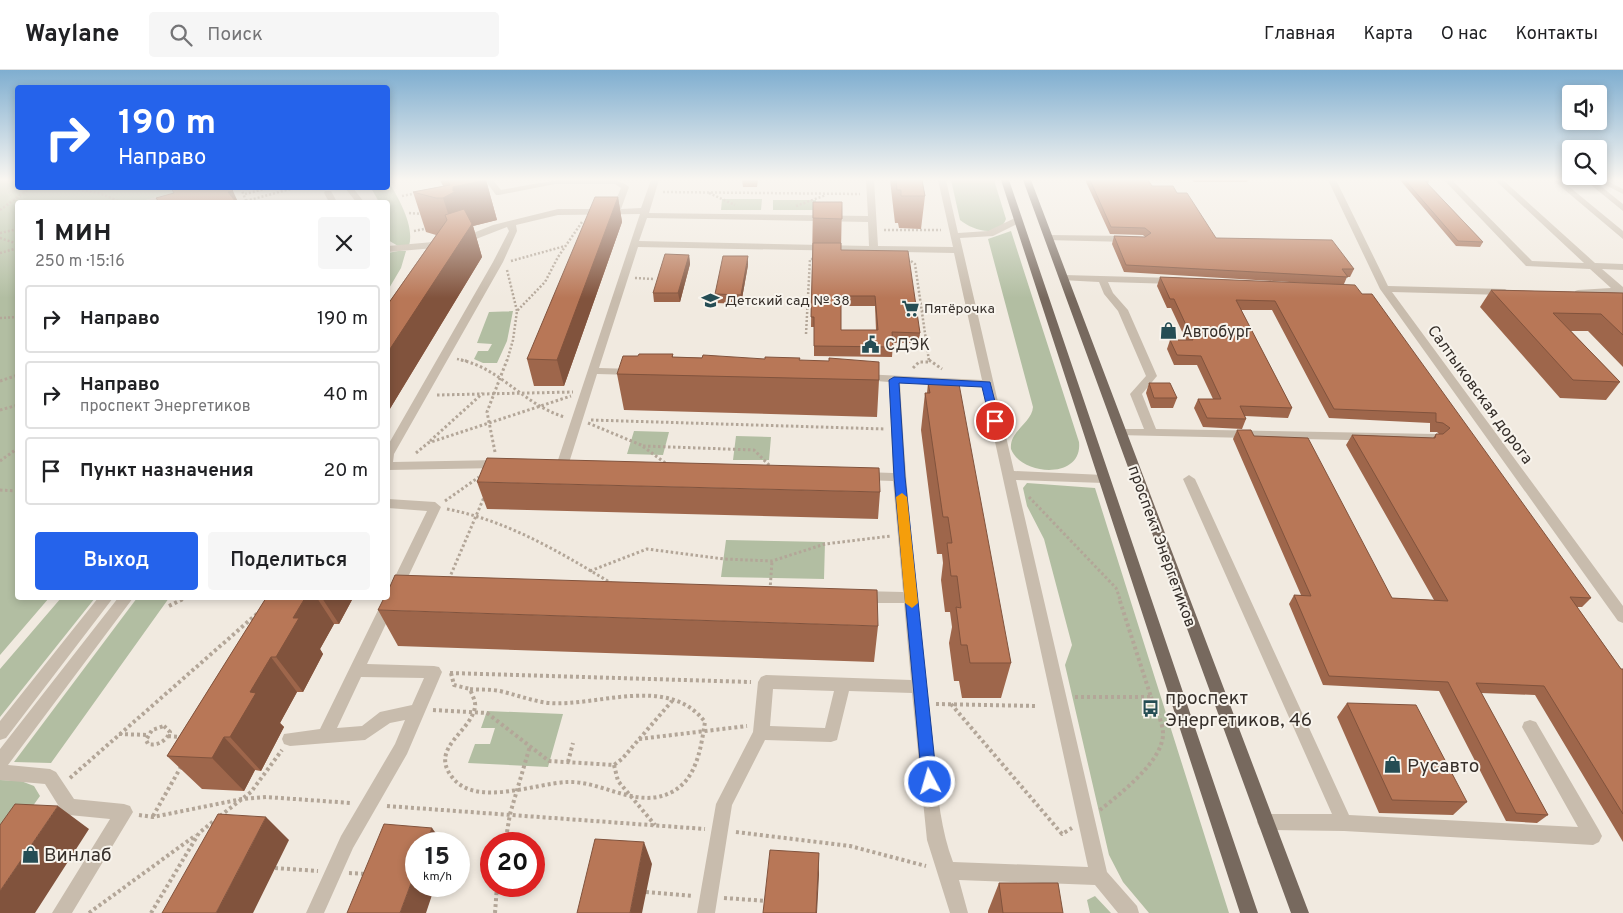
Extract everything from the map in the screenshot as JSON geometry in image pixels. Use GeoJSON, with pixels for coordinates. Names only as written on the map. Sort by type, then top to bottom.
{"type":"FeatureCollection","features":[{"type":"Feature","properties":{"kind":"main road","name":"проспект Энергетиков"},"geometry":{"type":"LineString","coordinates":[[1042,219],[1300,913]]}},
{"type":"Feature","properties":{"kind":"main road","name":"проспект Энергетиков"},"geometry":{"type":"LineString","coordinates":[[1018,220],[1249,913]]}},
{"type":"Feature","properties":{"kind":"street"},"geometry":{"type":"LineString","coordinates":[[390,249],[458,243],[471,239],[485,230],[531,219]]}},
{"type":"Feature","properties":{"kind":"street"},"geometry":{"type":"LineString","coordinates":[[562,466],[642,219]]}},
{"type":"Feature","properties":{"kind":"street"},"geometry":{"type":"LineString","coordinates":[[872,219],[874,248]]}},
{"type":"Feature","properties":{"kind":"street"},"geometry":{"type":"LineString","coordinates":[[951,219],[986,384],[1099,876],[1130,913]]}},
{"type":"Feature","properties":{"kind":"street","name":"Салтыковская дорога"},"geometry":{"type":"LineString","coordinates":[[1351,219],[1385,289],[1623,617]]}},
{"type":"Feature","properties":{"kind":"street"},"geometry":{"type":"LineString","coordinates":[[1486,219],[1529,264],[1623,267]]}},
{"type":"Feature","properties":{"kind":"street"},"geometry":{"type":"LineString","coordinates":[[1542,219],[1621,290]]}},
{"type":"Feature","properties":{"kind":"street"},"geometry":{"type":"LineString","coordinates":[[1603,219],[1623,236]]}},
{"type":"Feature","properties":{"kind":"street"},"geometry":{"type":"LineString","coordinates":[[955,236],[981,237],[997,232],[1018,220]]}},
{"type":"Feature","properties":{"kind":"street"},"geometry":{"type":"LineString","coordinates":[[390,451],[507,245],[513,231],[511,224]]}},
{"type":"Feature","properties":{"kind":"street"},"geometry":{"type":"LineString","coordinates":[[1049,238],[1143,240]]}},
{"type":"Feature","properties":{"kind":"street"},"geometry":{"type":"LineString","coordinates":[[634,244],[958,250]]}},
{"type":"Feature","properties":{"kind":"street"},"geometry":{"type":"LineString","coordinates":[[1064,278],[1184,281]]}},
{"type":"Feature","properties":{"kind":"street"},"geometry":{"type":"LineString","coordinates":[[1102,279],[1109,294],[1123,310],[1152,376],[1136,394],[1152,433]]}},
{"type":"Feature","properties":{"kind":"street"},"geometry":{"type":"LineString","coordinates":[[1385,289],[1520,292]]}},
{"type":"Feature","properties":{"kind":"street"},"geometry":{"type":"LineString","coordinates":[[1568,293],[1621,290]]}},
{"type":"Feature","properties":{"kind":"street"},"geometry":{"type":"LineString","coordinates":[[1588,293],[1614,300]]}},
{"type":"Feature","properties":{"kind":"street"},"geometry":{"type":"LineString","coordinates":[[594,371],[648,372]]}},
{"type":"Feature","properties":{"kind":"street"},"geometry":{"type":"LineString","coordinates":[[848,376],[986,384]]}},
{"type":"Feature","properties":{"kind":"street"},"geometry":{"type":"LineString","coordinates":[[894,380],[899,477],[936,840],[960,913]]}},
{"type":"Feature","properties":{"kind":"street"},"geometry":{"type":"LineString","coordinates":[[1121,432],[1436,438]]}},
{"type":"Feature","properties":{"kind":"street"},"geometry":{"type":"LineString","coordinates":[[390,466],[500,464]]}},
{"type":"Feature","properties":{"kind":"street"},"geometry":{"type":"LineString","coordinates":[[852,475],[899,477]]}},
{"type":"Feature","properties":{"kind":"street"},"geometry":{"type":"LineString","coordinates":[[1008,475],[1104,479]]}},
{"type":"Feature","properties":{"kind":"street"},"geometry":{"type":"LineString","coordinates":[[1189,479],[1344,823]]}},
{"type":"Feature","properties":{"kind":"street"},"geometry":{"type":"LineString","coordinates":[[325,736],[435,507],[390,504]]}},
{"type":"Feature","properties":{"kind":"street"},"geometry":{"type":"LineString","coordinates":[[398,586],[417,586]]}},
{"type":"Feature","properties":{"kind":"street"},"geometry":{"type":"LineString","coordinates":[[846,596],[911,598]]}},
{"type":"Feature","properties":{"kind":"street"},"geometry":{"type":"LineString","coordinates":[[0,733],[104,600]]}},
{"type":"Feature","properties":{"kind":"street"},"geometry":{"type":"LineString","coordinates":[[0,762],[124,600]]}},
{"type":"Feature","properties":{"kind":"street"},"geometry":{"type":"LineString","coordinates":[[357,670],[442,673]]}},
{"type":"Feature","properties":{"kind":"street"},"geometry":{"type":"LineString","coordinates":[[315,913],[347,842],[401,749],[418,711],[442,673]]}},
{"type":"Feature","properties":{"kind":"street"},"geometry":{"type":"LineString","coordinates":[[706,913],[718,830],[724,804],[761,729],[766,682],[919,687]]}},
{"type":"Feature","properties":{"kind":"street"},"geometry":{"type":"LineString","coordinates":[[761,729],[832,735],[843,685]]}},
{"type":"Feature","properties":{"kind":"street"},"geometry":{"type":"LineString","coordinates":[[290,739],[366,733],[386,717],[418,711]]}},
{"type":"Feature","properties":{"kind":"street"},"geometry":{"type":"LineString","coordinates":[[1266,822],[1344,823],[1592,836],[1530,727]]}},
{"type":"Feature","properties":{"kind":"street"},"geometry":{"type":"LineString","coordinates":[[0,772],[50,777],[69,807],[124,812],[61,913]]}},
{"type":"Feature","properties":{"kind":"street"},"geometry":{"type":"LineString","coordinates":[[947,872],[1099,876]]}},
{"type":"Feature","properties":{"kind":"path"},"geometry":{"type":"LineString","coordinates":[[517,312],[544,282],[584,220]]}},
{"type":"Feature","properties":{"kind":"path"},"geometry":{"type":"LineString","coordinates":[[414,231],[431,227]]}},
{"type":"Feature","properties":{"kind":"path"},"geometry":{"type":"LineString","coordinates":[[873,228],[941,230]]}},
{"type":"Feature","properties":{"kind":"path"},"geometry":{"type":"LineString","coordinates":[[0,233],[15,230]]}},
{"type":"Feature","properties":{"kind":"path"},"geometry":{"type":"LineString","coordinates":[[0,238],[15,245]]}},
{"type":"Feature","properties":{"kind":"path"},"geometry":{"type":"LineString","coordinates":[[446,587],[500,464],[487,424],[486,412],[502,376],[512,340],[517,312],[505,262],[566,246]]}},
{"type":"Feature","properties":{"kind":"path"},"geometry":{"type":"LineString","coordinates":[[0,253],[15,247]]}},
{"type":"Feature","properties":{"kind":"path"},"geometry":{"type":"LineString","coordinates":[[892,248],[915,264],[929,362],[969,383]]}},
{"type":"Feature","properties":{"kind":"path"},"geometry":{"type":"LineString","coordinates":[[806,334],[810,259],[818,259]]}},
{"type":"Feature","properties":{"kind":"path"},"geometry":{"type":"LineString","coordinates":[[624,278],[654,279]]}},
{"type":"Feature","properties":{"kind":"path"},"geometry":{"type":"LineString","coordinates":[[922,311],[955,311]]}},
{"type":"Feature","properties":{"kind":"path"},"geometry":{"type":"LineString","coordinates":[[0,318],[15,317]]}},
{"type":"Feature","properties":{"kind":"path"},"geometry":{"type":"LineString","coordinates":[[444,357],[473,360],[502,376],[552,415],[578,419],[896,429]]}},
{"type":"Feature","properties":{"kind":"path"},"geometry":{"type":"LineString","coordinates":[[0,381],[15,376]]}},
{"type":"Feature","properties":{"kind":"path"},"geometry":{"type":"LineString","coordinates":[[422,396],[521,392],[586,392]]}},
{"type":"Feature","properties":{"kind":"path"},"geometry":{"type":"LineString","coordinates":[[428,443],[586,392]]}},
{"type":"Feature","properties":{"kind":"path"},"geometry":{"type":"LineString","coordinates":[[403,465],[483,393]]}},
{"type":"Feature","properties":{"kind":"path"},"geometry":{"type":"LineString","coordinates":[[0,410],[15,406]]}},
{"type":"Feature","properties":{"kind":"path"},"geometry":{"type":"LineString","coordinates":[[578,419],[629,438],[658,455],[674,471]]}},
{"type":"Feature","properties":{"kind":"path"},"geometry":{"type":"LineString","coordinates":[[643,446],[754,450],[776,473]]}},
{"type":"Feature","properties":{"kind":"path"},"geometry":{"type":"LineString","coordinates":[[0,461],[15,450]]}},
{"type":"Feature","properties":{"kind":"path"},"geometry":{"type":"LineString","coordinates":[[435,507],[500,464]]}},
{"type":"Feature","properties":{"kind":"path"},"geometry":{"type":"LineString","coordinates":[[0,490],[15,491]]}},
{"type":"Feature","properties":{"kind":"path"},"geometry":{"type":"LineString","coordinates":[[951,704],[1062,834],[1104,807],[1160,750],[1163,734],[1116,588],[1028,496],[1013,496]]}},
{"type":"Feature","properties":{"kind":"path"},"geometry":{"type":"LineString","coordinates":[[435,507],[477,514],[523,531],[616,586]]}},
{"type":"Feature","properties":{"kind":"path"},"geometry":{"type":"LineString","coordinates":[[590,571],[647,549],[724,559],[772,561],[825,544],[906,534]]}},
{"type":"Feature","properties":{"kind":"path"},"geometry":{"type":"LineString","coordinates":[[770,594],[772,561]]}},
{"type":"Feature","properties":{"kind":"path"},"geometry":{"type":"LineString","coordinates":[[169,606],[181,600]]}},
{"type":"Feature","properties":{"kind":"path"},"geometry":{"type":"LineString","coordinates":[[56,789],[260,610]]}},
{"type":"Feature","properties":{"kind":"path"},"geometry":{"type":"LineString","coordinates":[[442,673],[766,682]]}},
{"type":"Feature","properties":{"kind":"path"},"geometry":{"type":"LineString","coordinates":[[442,673],[454,685],[470,689],[493,690],[554,703],[642,694],[658,696],[691,708],[706,722],[694,771],[685,783],[662,797],[632,796],[586,783],[569,782],[477,792],[464,788],[452,778],[445,756],[448,744],[472,717],[474,712],[476,706],[470,689]]}},
{"type":"Feature","properties":{"kind":"path"},"geometry":{"type":"LineString","coordinates":[[1074,697],[1151,697]]}},
{"type":"Feature","properties":{"kind":"path"},"geometry":{"type":"LineString","coordinates":[[418,711],[487,713],[549,761],[614,764],[622,759],[672,701]]}},
{"type":"Feature","properties":{"kind":"path"},"geometry":{"type":"LineString","coordinates":[[921,704],[1036,706]]}},
{"type":"Feature","properties":{"kind":"path"},"geometry":{"type":"LineString","coordinates":[[164,726],[170,732],[168,736],[164,741],[152,745],[148,744],[148,735],[152,730],[164,726]]}},
{"type":"Feature","properties":{"kind":"path"},"geometry":{"type":"LineString","coordinates":[[638,739],[704,732],[761,729]]}},
{"type":"Feature","properties":{"kind":"path"},"geometry":{"type":"LineString","coordinates":[[118,734],[148,735]]}},
{"type":"Feature","properties":{"kind":"path"},"geometry":{"type":"LineString","coordinates":[[168,736],[188,737]]}},
{"type":"Feature","properties":{"kind":"path"},"geometry":{"type":"LineString","coordinates":[[89,913],[199,833],[242,799],[250,792],[290,739]]}},
{"type":"Feature","properties":{"kind":"path"},"geometry":{"type":"LineString","coordinates":[[568,762],[573,743]]}},
{"type":"Feature","properties":{"kind":"path"},"geometry":{"type":"LineString","coordinates":[[507,832],[510,814],[530,746]]}},
{"type":"Feature","properties":{"kind":"path"},"geometry":{"type":"LineString","coordinates":[[153,817],[184,761]]}},
{"type":"Feature","properties":{"kind":"path"},"geometry":{"type":"LineString","coordinates":[[614,764],[618,781],[655,825]]}},
{"type":"Feature","properties":{"kind":"path"},"geometry":{"type":"LineString","coordinates":[[124,812],[153,817],[242,799],[266,797],[510,814],[718,830],[850,846],[947,872]]}},
{"type":"Feature","properties":{"kind":"path"},"geometry":{"type":"LineString","coordinates":[[151,913],[199,833]]}},
{"type":"Feature","properties":{"kind":"path"},"geometry":{"type":"LineString","coordinates":[[495,913],[496,897]]}},
{"type":"Feature","properties":{"kind":"green space"},"geometry":{"type":"Polygon","coordinates":[[[0,219],[15,219],[15,600],[47,600],[0,655],[0,219]]]}},
{"type":"Feature","properties":{"kind":"green space"},"geometry":{"type":"Polygon","coordinates":[[[390,219],[407,219],[410,230],[409,246],[398,246],[390,241],[390,219]]]}},
{"type":"Feature","properties":{"kind":"green space"},"geometry":{"type":"Polygon","coordinates":[[[1006,219],[1003,225],[992,231],[971,227],[960,220],[1006,219]]]}},
{"type":"Feature","properties":{"kind":"green space"},"geometry":{"type":"Polygon","coordinates":[[[1011,231],[1079,442],[1078,454],[1071,463],[1062,468],[1038,469],[1026,465],[1017,458],[1011,449],[1013,437],[1029,418],[1033,407],[988,239],[1011,231]]]}},
{"type":"Feature","properties":{"kind":"green space"},"geometry":{"type":"Polygon","coordinates":[[[406,251],[401,268],[390,287],[390,253],[406,251]]]}},
{"type":"Feature","properties":{"kind":"green space"},"geometry":{"type":"Polygon","coordinates":[[[513,311],[507,341],[497,363],[483,363],[474,359],[478,351],[488,351],[492,344],[477,343],[489,312],[513,311]]]}},
{"type":"Feature","properties":{"kind":"green space"},"geometry":{"type":"Polygon","coordinates":[[[634,431],[669,432],[663,455],[627,454],[634,431]]]}},
{"type":"Feature","properties":{"kind":"green space"},"geometry":{"type":"Polygon","coordinates":[[[736,436],[771,437],[769,460],[733,460],[736,436]]]}},
{"type":"Feature","properties":{"kind":"green space"},"geometry":{"type":"Polygon","coordinates":[[[1027,483],[1095,488],[1229,913],[1149,913],[1123,882],[1109,855],[1065,665],[1072,645],[1044,539],[1027,506],[1023,488],[1027,483]]]}},
{"type":"Feature","properties":{"kind":"green space"},"geometry":{"type":"Polygon","coordinates":[[[726,540],[825,542],[824,579],[721,577],[726,540]]]}},
{"type":"Feature","properties":{"kind":"green space"},"geometry":{"type":"Polygon","coordinates":[[[59,600],[93,600],[0,717],[0,669],[59,600]]]}},
{"type":"Feature","properties":{"kind":"green space"},"geometry":{"type":"Polygon","coordinates":[[[136,600],[168,600],[51,763],[14,762],[136,600]]]}},
{"type":"Feature","properties":{"kind":"green space"},"geometry":{"type":"Polygon","coordinates":[[[487,711],[563,714],[548,767],[468,763],[475,744],[490,744],[495,728],[481,728],[487,711]]]}},
{"type":"Feature","properties":{"kind":"green space"},"geometry":{"type":"Polygon","coordinates":[[[0,780],[21,781],[34,786],[40,796],[0,852],[0,780]]]}},
{"type":"Feature","properties":{"kind":"green space"},"geometry":{"type":"Polygon","coordinates":[[[1095,896],[1111,913],[1090,913],[1087,900],[1095,896]]]}},
{"type":"Feature","properties":{"kind":"building"},"geometry":{"type":"Polygon","coordinates":[[[470,219],[472,224],[390,349],[390,301],[447,220],[470,219]]]}},
{"type":"Feature","properties":{"kind":"building"},"geometry":{"type":"Polygon","coordinates":[[[586,219],[610,219],[557,360],[527,359],[586,219]]]}},
{"type":"Feature","properties":{"kind":"building"},"geometry":{"type":"Polygon","coordinates":[[[1108,219],[1204,219],[1216,238],[1332,240],[1354,269],[1342,269],[1348,277],[1126,265],[1114,236],[1145,237],[1151,233],[1145,228],[1111,227],[1108,219]]]}},
{"type":"Feature","properties":{"kind":"building"},"geometry":{"type":"Polygon","coordinates":[[[1439,219],[1461,219],[1483,242],[1458,241],[1439,219]]]}},
{"type":"Feature","properties":{"kind":"building"},"geometry":{"type":"Polygon","coordinates":[[[813,243],[841,243],[841,250],[908,251],[920,333],[892,332],[893,347],[814,346],[814,317],[811,317],[813,243]],[[841,296],[841,330],[878,330],[875,296],[841,296]]]}},
{"type":"Feature","properties":{"kind":"building"},"geometry":{"type":"Polygon","coordinates":[[[665,254],[689,255],[678,293],[653,293],[665,254]]]}},
{"type":"Feature","properties":{"kind":"building"},"geometry":{"type":"Polygon","coordinates":[[[723,256],[748,256],[741,295],[715,294],[723,256]]]}},
{"type":"Feature","properties":{"kind":"building"},"geometry":{"type":"Polygon","coordinates":[[[1160,277],[1355,285],[1362,294],[1372,294],[1591,598],[1570,597],[1621,669],[1623,669],[1623,814],[1544,686],[1476,683],[1548,815],[1516,813],[1448,682],[1329,676],[1294,595],[1311,596],[1237,430],[1251,430],[1254,436],[1308,438],[1392,598],[1448,601],[1352,435],[1435,438],[1436,434],[1443,434],[1450,428],[1443,423],[1436,422],[1436,413],[1334,409],[1275,301],[1236,300],[1292,408],[1240,406],[1246,419],[1207,418],[1198,399],[1221,399],[1201,356],[1177,355],[1170,340],[1193,340],[1174,299],[1170,299],[1160,277]]]}},
{"type":"Feature","properties":{"kind":"building"},"geometry":{"type":"Polygon","coordinates":[[[1491,290],[1623,293],[1623,335],[1601,314],[1553,313],[1620,382],[1573,380],[1491,290]]]}},
{"type":"Feature","properties":{"kind":"building"},"geometry":{"type":"Polygon","coordinates":[[[639,354],[673,354],[672,357],[702,358],[703,355],[765,359],[765,357],[800,358],[799,360],[829,361],[829,358],[879,362],[879,380],[617,374],[623,356],[638,356],[639,354]]]}},
{"type":"Feature","properties":{"kind":"building"},"geometry":{"type":"Polygon","coordinates":[[[928,383],[959,384],[1011,663],[970,663],[967,645],[961,645],[956,607],[961,608],[957,576],[951,576],[947,543],[952,543],[948,517],[943,517],[925,393],[930,393],[928,383]]]}},
{"type":"Feature","properties":{"kind":"building"},"geometry":{"type":"Polygon","coordinates":[[[1149,383],[1170,383],[1177,398],[1154,398],[1149,383]]]}},
{"type":"Feature","properties":{"kind":"building"},"geometry":{"type":"Polygon","coordinates":[[[487,458],[879,468],[880,492],[477,482],[487,458]]]}},
{"type":"Feature","properties":{"kind":"building"},"geometry":{"type":"Polygon","coordinates":[[[395,575],[877,590],[878,626],[378,610],[383,600],[390,600],[390,586],[395,575]]]}},
{"type":"Feature","properties":{"kind":"building"},"geometry":{"type":"Polygon","coordinates":[[[265,600],[304,600],[293,618],[299,618],[276,657],[271,657],[250,692],[256,693],[230,737],[224,737],[212,758],[167,756],[265,600]]]}},
{"type":"Feature","properties":{"kind":"building","name":"Русавто"},"geometry":{"type":"Polygon","coordinates":[[[1347,703],[1416,705],[1467,802],[1392,800],[1347,703]]]}},
{"type":"Feature","properties":{"kind":"building"},"geometry":{"type":"Polygon","coordinates":[[[15,804],[58,806],[0,891],[0,825],[15,804]]]}},
{"type":"Feature","properties":{"kind":"building"},"geometry":{"type":"Polygon","coordinates":[[[218,814],[266,817],[216,913],[162,913],[218,814]]]}},
{"type":"Feature","properties":{"kind":"building"},"geometry":{"type":"Polygon","coordinates":[[[384,824],[432,828],[430,832],[405,832],[406,897],[400,913],[347,913],[384,824]]]}},
{"type":"Feature","properties":{"kind":"building"},"geometry":{"type":"Polygon","coordinates":[[[595,839],[644,842],[630,913],[577,913],[595,839]]]}},
{"type":"Feature","properties":{"kind":"building"},"geometry":{"type":"Polygon","coordinates":[[[770,850],[819,853],[816,913],[763,913],[770,850]]]}},
{"type":"Feature","properties":{"kind":"building"},"geometry":{"type":"Polygon","coordinates":[[[999,883],[1058,883],[1063,913],[1003,913],[999,883]]]}},
{"type":"Feature","properties":{"kind":"slow traffic"},"geometry":{"type":"LineString","coordinates":[[902,497],[912,603]]}},
{"type":"Feature","properties":{"kind":"place","name":"Детский сад № 38"},"geometry":{"type":"Point","coordinates":[711,300]}},
{"type":"Feature","properties":{"kind":"place","name":"Пятёрочка"},"geometry":{"type":"Point","coordinates":[910,308]}},
{"type":"Feature","properties":{"kind":"place","name":"Автобург"},"geometry":{"type":"Point","coordinates":[1168,331]}},
{"type":"Feature","properties":{"kind":"place","name":"СДЭК"},"geometry":{"type":"Point","coordinates":[871,344]}},
{"type":"Feature","properties":{"kind":"place","name":"проспект Энергетиков, 46"},"geometry":{"type":"Point","coordinates":[1151,708]}},
{"type":"Feature","properties":{"kind":"place","name":"Русавто"},"geometry":{"type":"Point","coordinates":[1393,765]}},
{"type":"Feature","properties":{"kind":"place","name":"Винлаб"},"geometry":{"type":"Point","coordinates":[30,854]}},
{"type":"Feature","properties":{"kind":"route"},"geometry":{"type":"LineString","coordinates":[[930,782],[899,477],[894,380],[986,384],[995,421]]}}]}
